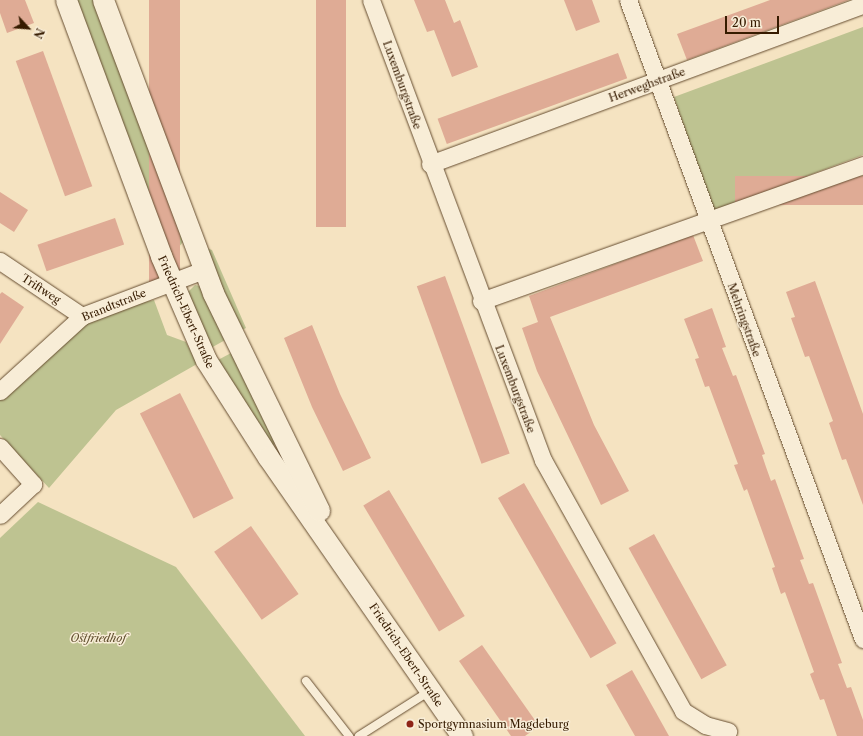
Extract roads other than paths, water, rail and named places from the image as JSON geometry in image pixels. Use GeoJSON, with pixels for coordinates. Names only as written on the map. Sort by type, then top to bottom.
{"type":"FeatureCollection","features":[{"type":"Feature","properties":{"kind":"street","name":"Friedrich-Ebert-Straße"},"geometry":{"type":"LineString","coordinates":[[66,0],[172,282],[220,385],[462,736]]}},
{"type":"Feature","properties":{"kind":"street","name":"Friedrich-Ebert-Straße"},"geometry":{"type":"LineString","coordinates":[[103,0],[204,270],[225,320],[308,491],[364,593]]}},
{"type":"Feature","properties":{"kind":"street","name":"Luxemburgstraße"},"geometry":{"type":"LineString","coordinates":[[371,0],[481,301],[543,460],[683,711],[705,725],[728,731]]}},
{"type":"Feature","properties":{"kind":"street","name":"Mehringstraße"},"geometry":{"type":"LineString","coordinates":[[628,0],[707,221],[863,640]]}},
{"type":"Feature","properties":{"kind":"street","name":"Herweghstraße"},"geometry":{"type":"LineString","coordinates":[[430,164],[863,5]]}},
{"type":"Feature","properties":{"kind":"street"},"geometry":{"type":"LineString","coordinates":[[481,301],[863,164]]}},
{"type":"Feature","properties":{"kind":"street","name":"Triftweg"},"geometry":{"type":"LineString","coordinates":[[0,261],[82,316]]}},
{"type":"Feature","properties":{"kind":"street","name":"Brandtstraße"},"geometry":{"type":"LineString","coordinates":[[0,391],[82,316],[204,270]]}},
{"type":"Feature","properties":{"kind":"street"},"geometry":{"type":"LineString","coordinates":[[0,447],[33,484],[0,515]]}},
{"type":"Feature","properties":{"kind":"lane"},"geometry":{"type":"LineString","coordinates":[[306,681],[349,736]]}},
{"type":"Feature","properties":{"kind":"lane"},"geometry":{"type":"LineString","coordinates":[[359,736],[430,690]]}},
{"type":"Feature","properties":{"kind":"place","name":"Sportgymnasium Magdeburg"},"geometry":{"type":"Point","coordinates":[410,724]}},
{"type":"Feature","properties":{"kind":"park label","name":"Ostfriedhof"},"geometry":{"type":"Point","coordinates":[98,638]}}]}
